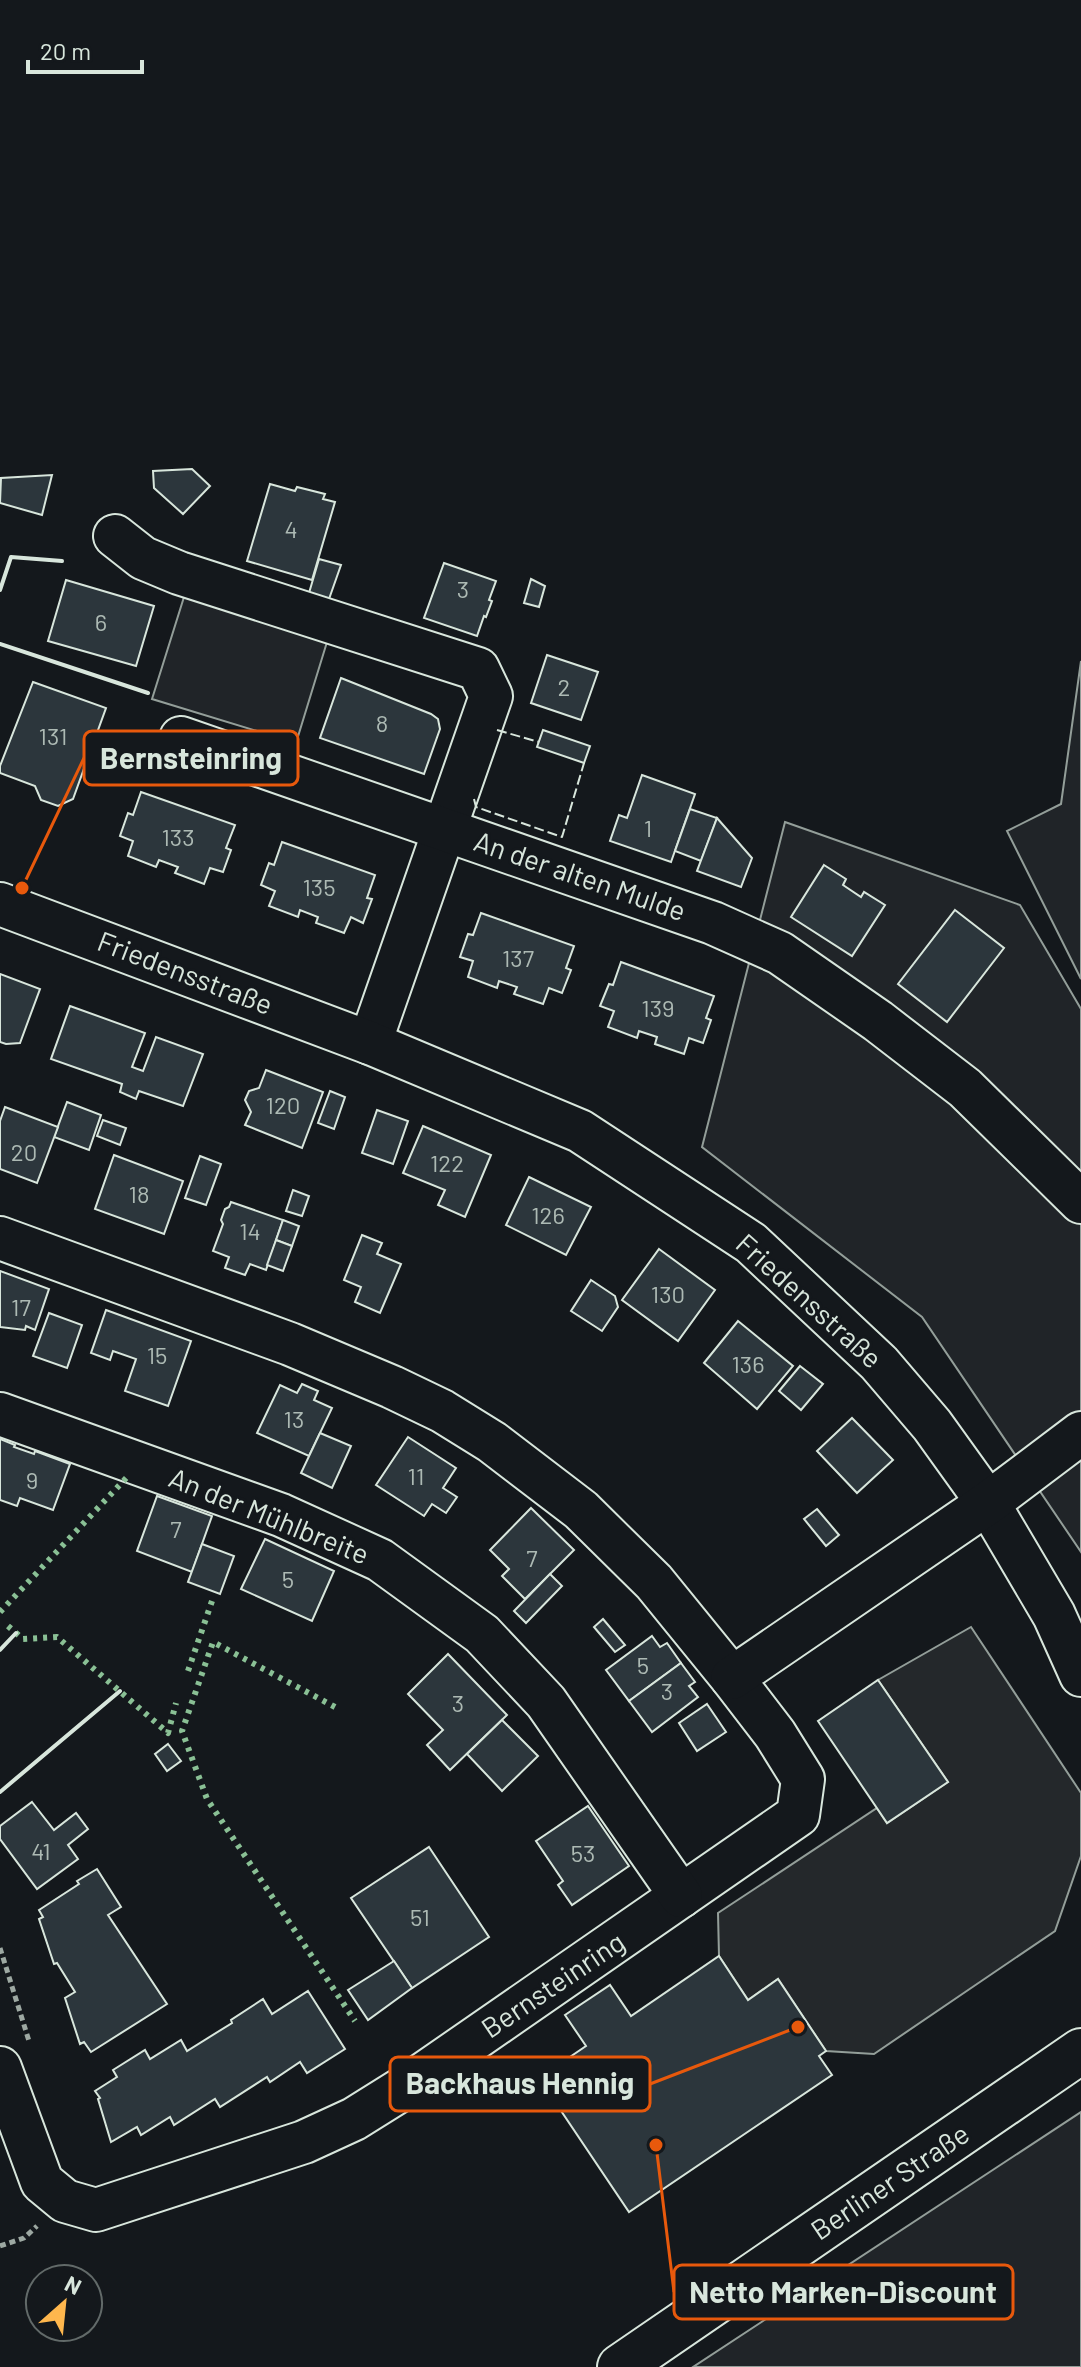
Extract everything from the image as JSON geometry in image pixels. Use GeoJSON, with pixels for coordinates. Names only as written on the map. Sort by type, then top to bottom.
{"type":"FeatureCollection","features":[{"type":"Feature","properties":{"kind":"main road","name":"Berliner Straße"},"geometry":{"type":"LineString","coordinates":[[620,2367],[1081,2051]]}},
{"type":"Feature","properties":{"kind":"street","name":"An der alten Mulde"},"geometry":{"type":"LineString","coordinates":[[115,536],[143,558],[179,573],[478,669],[491,696],[447,829],[713,923],[780,953],[878,1021],[965,1088],[1081,1202]]}},
{"type":"Feature","properties":{"kind":"street"},"geometry":{"type":"LineString","coordinates":[[181,738],[447,829],[370,1043]]}},
{"type":"Feature","properties":{"kind":"street","name":"Friedensstraße"},"geometry":{"type":"LineString","coordinates":[[0,904],[370,1043],[580,1131],[751,1243],[879,1363],[932,1425],[988,1503],[1054,1615],[1081,1675]]}},
{"type":"Feature","properties":{"kind":"street","name":"Bernsteinring"},"geometry":{"type":"LineString","coordinates":[[0,1238],[290,1344],[442,1411],[492,1442],[581,1510],[654,1582],[775,1734],[803,1779],[798,1815],[428,2071],[354,2119],[304,2142],[96,2210],[65,2201],[42,2182],[0,2068]]}},
{"type":"Feature","properties":{"kind":"street","name":"An der Mühlbreite"},"geometry":{"type":"LineString","coordinates":[[0,1414],[281,1515],[380,1560],[482,1634],[546,1702],[681,1896]]}},
{"type":"Feature","properties":{"kind":"street"},"geometry":{"type":"LineString","coordinates":[[732,1678],[988,1503],[1081,1433]]}},
{"type":"Feature","properties":{"kind":"shaded area"},"geometry":{"type":"Polygon","coordinates":[[[184,597],[327,642],[296,743],[152,699],[184,597]]]}},
{"type":"Feature","properties":{"kind":"shaded area"},"geometry":{"type":"Polygon","coordinates":[[[1081,661],[1081,979],[1007,831],[1061,804],[1081,661]]]}},
{"type":"Feature","properties":{"kind":"shaded area"},"geometry":{"type":"Polygon","coordinates":[[[785,822],[1020,905],[1081,1009],[1081,1552],[922,1317],[702,1147],[785,822]]]}},
{"type":"Feature","properties":{"kind":"shaded area"},"geometry":{"type":"Polygon","coordinates":[[[971,1627],[1081,1793],[1081,1856],[1055,1931],[874,2054],[826,2051],[778,1979],[748,2000],[719,1956],[718,1913],[877,1808],[887,1823],[948,1782],[878,1680],[971,1627]]]}},
{"type":"Feature","properties":{"kind":"shaded area"},"geometry":{"type":"Polygon","coordinates":[[[1081,2112],[1081,2367],[693,2367],[1081,2112]]]}},
{"type":"Feature","properties":{"kind":"building"},"geometry":{"type":"Polygon","coordinates":[[[192,469],[210,486],[183,514],[154,488],[153,471],[192,469]]]}},
{"type":"Feature","properties":{"kind":"building"},"geometry":{"type":"Polygon","coordinates":[[[52,475],[42,515],[0,503],[1,478],[52,475]]]}},
{"type":"Feature","properties":{"kind":"building"},"geometry":{"type":"Polygon","coordinates":[[[270,484],[295,491],[297,487],[325,494],[323,499],[335,502],[312,580],[247,561],[270,484]]]}},
{"type":"Feature","properties":{"kind":"building"},"geometry":{"type":"Polygon","coordinates":[[[319,559],[341,565],[329,599],[309,593],[319,559]]]}},
{"type":"Feature","properties":{"kind":"building"},"geometry":{"type":"Polygon","coordinates":[[[444,563],[496,581],[489,600],[492,601],[477,636],[424,618],[444,563]]]}},
{"type":"Feature","properties":{"kind":"building"},"geometry":{"type":"Polygon","coordinates":[[[531,579],[545,586],[539,607],[524,603],[531,579]]]}},
{"type":"Feature","properties":{"kind":"building"},"geometry":{"type":"Polygon","coordinates":[[[66,580],[154,606],[136,666],[48,641],[66,580]]]}},
{"type":"Feature","properties":{"kind":"building"},"geometry":{"type":"Polygon","coordinates":[[[547,655],[598,672],[581,720],[531,703],[547,655]]]}},
{"type":"Feature","properties":{"kind":"building"},"geometry":{"type":"Polygon","coordinates":[[[341,678],[438,719],[440,729],[424,774],[320,738],[341,678]]]}},
{"type":"Feature","properties":{"kind":"building"},"geometry":{"type":"Polygon","coordinates":[[[33,682],[106,708],[73,799],[58,806],[41,800],[35,786],[0,773],[33,682]]]}},
{"type":"Feature","properties":{"kind":"building"},"geometry":{"type":"Polygon","coordinates":[[[543,730],[590,746],[584,763],[537,747],[543,730]]]}},
{"type":"Feature","properties":{"kind":"building"},"geometry":{"type":"Polygon","coordinates":[[[642,775],[695,794],[671,862],[610,841],[619,815],[627,818],[642,775]]]}},
{"type":"Feature","properties":{"kind":"building"},"geometry":{"type":"Polygon","coordinates":[[[141,792],[235,825],[226,848],[231,850],[223,872],[210,868],[204,884],[175,873],[178,867],[159,860],[156,867],[128,856],[133,841],[120,836],[128,813],[133,815],[141,792]]]}},
{"type":"Feature","properties":{"kind":"building"},"geometry":{"type":"Polygon","coordinates":[[[690,809],[717,818],[701,861],[675,851],[690,809]]]}},
{"type":"Feature","properties":{"kind":"building"},"geometry":{"type":"Polygon","coordinates":[[[717,818],[752,858],[741,887],[697,871],[717,818]]]}},
{"type":"Feature","properties":{"kind":"building"},"geometry":{"type":"Polygon","coordinates":[[[282,842],[375,875],[367,898],[372,899],[363,923],[351,917],[344,933],[316,923],[318,917],[300,910],[298,917],[269,906],[275,891],[261,885],[269,863],[274,865],[282,842]]]}},
{"type":"Feature","properties":{"kind":"building"},"geometry":{"type":"Polygon","coordinates":[[[824,865],[846,879],[843,885],[861,897],[864,892],[885,905],[852,956],[791,917],[824,865]]]}},
{"type":"Feature","properties":{"kind":"building"},"geometry":{"type":"Polygon","coordinates":[[[955,910],[1004,948],[947,1022],[898,984],[955,910]]]}},
{"type":"Feature","properties":{"kind":"building"},"geometry":{"type":"Polygon","coordinates":[[[481,913],[574,946],[566,968],[571,970],[562,993],[549,988],[543,1004],[514,994],[517,987],[499,981],[497,988],[468,977],[473,961],[460,957],[468,934],[473,935],[481,913]]]}},
{"type":"Feature","properties":{"kind":"building"},"geometry":{"type":"Polygon","coordinates":[[[621,962],[714,996],[706,1018],[711,1020],[703,1043],[689,1038],[684,1054],[655,1044],[657,1037],[639,1031],[637,1038],[608,1027],[614,1011],[600,1006],[609,984],[613,985],[621,962]]]}},
{"type":"Feature","properties":{"kind":"building"},"geometry":{"type":"Polygon","coordinates":[[[0,974],[40,989],[20,1043],[0,1042],[0,974]]]}},
{"type":"Feature","properties":{"kind":"building"},"geometry":{"type":"Polygon","coordinates":[[[70,1006],[145,1033],[132,1067],[143,1071],[156,1037],[203,1054],[183,1106],[139,1091],[136,1099],[120,1092],[122,1084],[51,1059],[70,1006]]]}},
{"type":"Feature","properties":{"kind":"building"},"geometry":{"type":"Polygon","coordinates":[[[266,1070],[323,1092],[302,1148],[245,1125],[251,1112],[245,1100],[249,1091],[259,1088],[266,1070]]]}},
{"type":"Feature","properties":{"kind":"building"},"geometry":{"type":"Polygon","coordinates":[[[330,1091],[345,1097],[334,1129],[318,1123],[330,1091]]]}},
{"type":"Feature","properties":{"kind":"building"},"geometry":{"type":"Polygon","coordinates":[[[67,1102],[101,1115],[89,1150],[54,1137],[67,1102]]]}},
{"type":"Feature","properties":{"kind":"building"},"geometry":{"type":"Polygon","coordinates":[[[5,1107],[58,1127],[37,1183],[0,1169],[0,1121],[5,1107]]]}},
{"type":"Feature","properties":{"kind":"building"},"geometry":{"type":"Polygon","coordinates":[[[377,1110],[408,1121],[393,1164],[362,1153],[377,1110]]]}},
{"type":"Feature","properties":{"kind":"building"},"geometry":{"type":"Polygon","coordinates":[[[103,1120],[126,1128],[120,1145],[97,1136],[103,1120]]]}},
{"type":"Feature","properties":{"kind":"building"},"geometry":{"type":"Polygon","coordinates":[[[423,1126],[491,1155],[465,1217],[438,1205],[445,1190],[403,1173],[423,1126]]]}},
{"type":"Feature","properties":{"kind":"building"},"geometry":{"type":"Polygon","coordinates":[[[114,1155],[183,1181],[164,1234],[95,1209],[114,1155]]]}},
{"type":"Feature","properties":{"kind":"building"},"geometry":{"type":"Polygon","coordinates":[[[200,1156],[221,1164],[206,1205],[185,1198],[200,1156]]]}},
{"type":"Feature","properties":{"kind":"building"},"geometry":{"type":"Polygon","coordinates":[[[529,1177],[591,1207],[566,1255],[506,1225],[529,1177]]]}},
{"type":"Feature","properties":{"kind":"building"},"geometry":{"type":"Polygon","coordinates":[[[293,1190],[309,1196],[302,1216],[286,1211],[293,1190]]]}},
{"type":"Feature","properties":{"kind":"building"},"geometry":{"type":"Polygon","coordinates":[[[231,1202],[283,1220],[266,1270],[250,1264],[245,1275],[225,1268],[229,1257],[213,1251],[225,1209],[231,1202]]]}},
{"type":"Feature","properties":{"kind":"building"},"geometry":{"type":"Polygon","coordinates":[[[283,1220],[299,1226],[292,1246],[276,1240],[283,1220]]]}},
{"type":"Feature","properties":{"kind":"building"},"geometry":{"type":"Polygon","coordinates":[[[362,1235],[382,1243],[377,1254],[401,1264],[380,1313],[355,1302],[361,1287],[344,1280],[362,1235]]]}},
{"type":"Feature","properties":{"kind":"building"},"geometry":{"type":"Polygon","coordinates":[[[276,1240],[292,1246],[283,1271],[267,1265],[276,1240]]]}},
{"type":"Feature","properties":{"kind":"building"},"geometry":{"type":"Polygon","coordinates":[[[659,1249],[715,1290],[678,1341],[622,1300],[659,1249]]]}},
{"type":"Feature","properties":{"kind":"building"},"geometry":{"type":"Polygon","coordinates":[[[0,1271],[49,1289],[35,1330],[26,1326],[25,1330],[0,1327],[0,1271]]]}},
{"type":"Feature","properties":{"kind":"building"},"geometry":{"type":"Polygon","coordinates":[[[591,1280],[615,1296],[618,1307],[602,1331],[571,1311],[591,1280]]]}},
{"type":"Feature","properties":{"kind":"building"},"geometry":{"type":"Polygon","coordinates":[[[106,1310],[191,1341],[168,1406],[125,1391],[136,1359],[113,1351],[110,1360],[91,1353],[106,1310]]]}},
{"type":"Feature","properties":{"kind":"building"},"geometry":{"type":"Polygon","coordinates":[[[49,1313],[82,1325],[67,1368],[33,1356],[49,1313]]]}},
{"type":"Feature","properties":{"kind":"building"},"geometry":{"type":"Polygon","coordinates":[[[738,1321],[793,1366],[757,1409],[704,1363],[738,1321]]]}},
{"type":"Feature","properties":{"kind":"building"},"geometry":{"type":"Polygon","coordinates":[[[800,1366],[823,1384],[801,1410],[779,1391],[800,1366]]]}},
{"type":"Feature","properties":{"kind":"building"},"geometry":{"type":"Polygon","coordinates":[[[302,1384],[318,1391],[314,1400],[332,1408],[309,1456],[257,1433],[280,1385],[297,1393],[302,1384]]]}},
{"type":"Feature","properties":{"kind":"building"},"geometry":{"type":"Polygon","coordinates":[[[852,1418],[893,1460],[857,1493],[817,1451],[852,1418]]]}},
{"type":"Feature","properties":{"kind":"building"},"geometry":{"type":"Polygon","coordinates":[[[320,1433],[351,1446],[332,1488],[301,1473],[320,1433]]]}},
{"type":"Feature","properties":{"kind":"building"},"geometry":{"type":"Polygon","coordinates":[[[408,1437],[456,1468],[443,1488],[457,1497],[446,1513],[432,1504],[424,1516],[376,1485],[408,1437]]]}},
{"type":"Feature","properties":{"kind":"building"},"geometry":{"type":"Polygon","coordinates":[[[0,1439],[14,1447],[70,1464],[53,1510],[20,1498],[17,1506],[0,1500],[0,1439]]]}},
{"type":"Feature","properties":{"kind":"building"},"geometry":{"type":"Polygon","coordinates":[[[157,1496],[212,1516],[192,1572],[137,1551],[157,1496]]]}},
{"type":"Feature","properties":{"kind":"building"},"geometry":{"type":"Polygon","coordinates":[[[531,1508],[574,1550],[525,1599],[502,1576],[509,1569],[490,1550],[531,1508]]]}},
{"type":"Feature","properties":{"kind":"building"},"geometry":{"type":"Polygon","coordinates":[[[817,1509],[839,1535],[826,1546],[804,1519],[817,1509]]]}},
{"type":"Feature","properties":{"kind":"building"},"geometry":{"type":"Polygon","coordinates":[[[265,1539],[334,1571],[312,1621],[241,1589],[265,1539]]]}},
{"type":"Feature","properties":{"kind":"building"},"geometry":{"type":"Polygon","coordinates":[[[202,1544],[234,1556],[220,1594],[188,1582],[202,1544]]]}},
{"type":"Feature","properties":{"kind":"building"},"geometry":{"type":"Polygon","coordinates":[[[550,1574],[562,1586],[526,1623],[514,1611],[550,1574]]]}},
{"type":"Feature","properties":{"kind":"building"},"geometry":{"type":"Polygon","coordinates":[[[603,1619],[625,1645],[615,1652],[594,1627],[603,1619]]]}},
{"type":"Feature","properties":{"kind":"building"},"geometry":{"type":"Polygon","coordinates":[[[652,1636],[660,1647],[667,1643],[681,1663],[629,1701],[606,1670],[652,1636]]]}},
{"type":"Feature","properties":{"kind":"building"},"geometry":{"type":"Polygon","coordinates":[[[448,1654],[507,1715],[450,1770],[427,1745],[443,1730],[408,1694],[448,1654]]]}},
{"type":"Feature","properties":{"kind":"building"},"geometry":{"type":"Polygon","coordinates":[[[681,1663],[695,1682],[689,1686],[698,1697],[652,1732],[629,1701],[681,1663]]]}},
{"type":"Feature","properties":{"kind":"building"},"geometry":{"type":"Polygon","coordinates":[[[878,1680],[948,1782],[887,1823],[818,1721],[878,1680]]]}},
{"type":"Feature","properties":{"kind":"building"},"geometry":{"type":"Polygon","coordinates":[[[707,1704],[726,1732],[697,1751],[679,1723],[707,1704]]]}},
{"type":"Feature","properties":{"kind":"building"},"geometry":{"type":"Polygon","coordinates":[[[502,1720],[538,1756],[502,1791],[467,1754],[502,1720]]]}},
{"type":"Feature","properties":{"kind":"building"},"geometry":{"type":"Polygon","coordinates":[[[168,1744],[181,1761],[167,1771],[155,1754],[168,1744]]]}},
{"type":"Feature","properties":{"kind":"building"},"geometry":{"type":"Polygon","coordinates":[[[32,1802],[54,1830],[76,1813],[88,1829],[68,1845],[78,1859],[37,1889],[0,1839],[0,1826],[32,1802]]]}},
{"type":"Feature","properties":{"kind":"building"},"geometry":{"type":"Polygon","coordinates":[[[588,1806],[629,1866],[572,1905],[558,1885],[563,1881],[536,1841],[588,1806]]]}},
{"type":"Feature","properties":{"kind":"building"},"geometry":{"type":"Polygon","coordinates":[[[429,1847],[489,1937],[412,1988],[351,1898],[429,1847]]]}},
{"type":"Feature","properties":{"kind":"building"},"geometry":{"type":"Polygon","coordinates":[[[97,1869],[121,1907],[108,1915],[167,2004],[91,2052],[84,2042],[80,2044],[65,1998],[75,1992],[57,1963],[54,1964],[39,1919],[43,1917],[39,1910],[97,1869]]]}},
{"type":"Feature","properties":{"kind":"building"},"geometry":{"type":"Polygon","coordinates":[[[719,1956],[748,2000],[778,1979],[826,2051],[819,2056],[832,2075],[629,2212],[539,2078],[586,2046],[565,2015],[610,1985],[631,2016],[719,1956]]]}},
{"type":"Feature","properties":{"kind":"building"},"geometry":{"type":"Polygon","coordinates":[[[394,1961],[412,1988],[368,2020],[348,1990],[394,1961]]]}},
{"type":"Feature","properties":{"kind":"building"},"geometry":{"type":"Polygon","coordinates":[[[308,1991],[345,2049],[307,2073],[300,2062],[270,2082],[267,2077],[220,2107],[215,2099],[174,2125],[170,2117],[141,2135],[137,2127],[111,2142],[100,2098],[95,2091],[117,2077],[113,2070],[145,2050],[150,2059],[181,2040],[187,2051],[263,1999],[272,2014],[308,1991]]]}},
{"type":"Feature","properties":{"kind":"hedge"},"geometry":{"type":"LineString","coordinates":[[0,1612],[129,1475]]}},
{"type":"Feature","properties":{"kind":"hedge"},"geometry":{"type":"LineString","coordinates":[[188,1671],[212,1601]]}},
{"type":"Feature","properties":{"kind":"hedge"},"geometry":{"type":"LineString","coordinates":[[8,1626],[23,1639],[57,1637],[168,1733],[176,1703]]}},
{"type":"Feature","properties":{"kind":"hedge"},"geometry":{"type":"LineString","coordinates":[[335,1707],[213,1642],[182,1731],[207,1799],[355,2021]]}},
{"type":"Feature","properties":{"kind":"fence"},"geometry":{"type":"LineString","coordinates":[[497,730],[539,742]]}},
{"type":"Feature","properties":{"kind":"fence"},"geometry":{"type":"LineString","coordinates":[[474,799],[476,807],[562,837],[584,763]]}},
{"type":"Feature","properties":{"kind":"wall"},"geometry":{"type":"LineString","coordinates":[[0,590],[11,557],[62,561]]}},
{"type":"Feature","properties":{"kind":"wall"},"geometry":{"type":"LineString","coordinates":[[0,644],[148,693]]}},
{"type":"Feature","properties":{"kind":"wall"},"geometry":{"type":"LineString","coordinates":[[0,1650],[16,1633]]}},
{"type":"Feature","properties":{"kind":"wall"},"geometry":{"type":"LineString","coordinates":[[0,1792],[120,1691]]}},
{"type":"Feature","properties":{"kind":"place","name":"Bernsteinring"},"geometry":{"type":"Point","coordinates":[22,888]}},
{"type":"Feature","properties":{"kind":"place","name":"Backhaus Hennig"},"geometry":{"type":"Point","coordinates":[798,2027]}},
{"type":"Feature","properties":{"kind":"place","name":"Netto Marken-Discount"},"geometry":{"type":"Point","coordinates":[656,2145]}}]}
